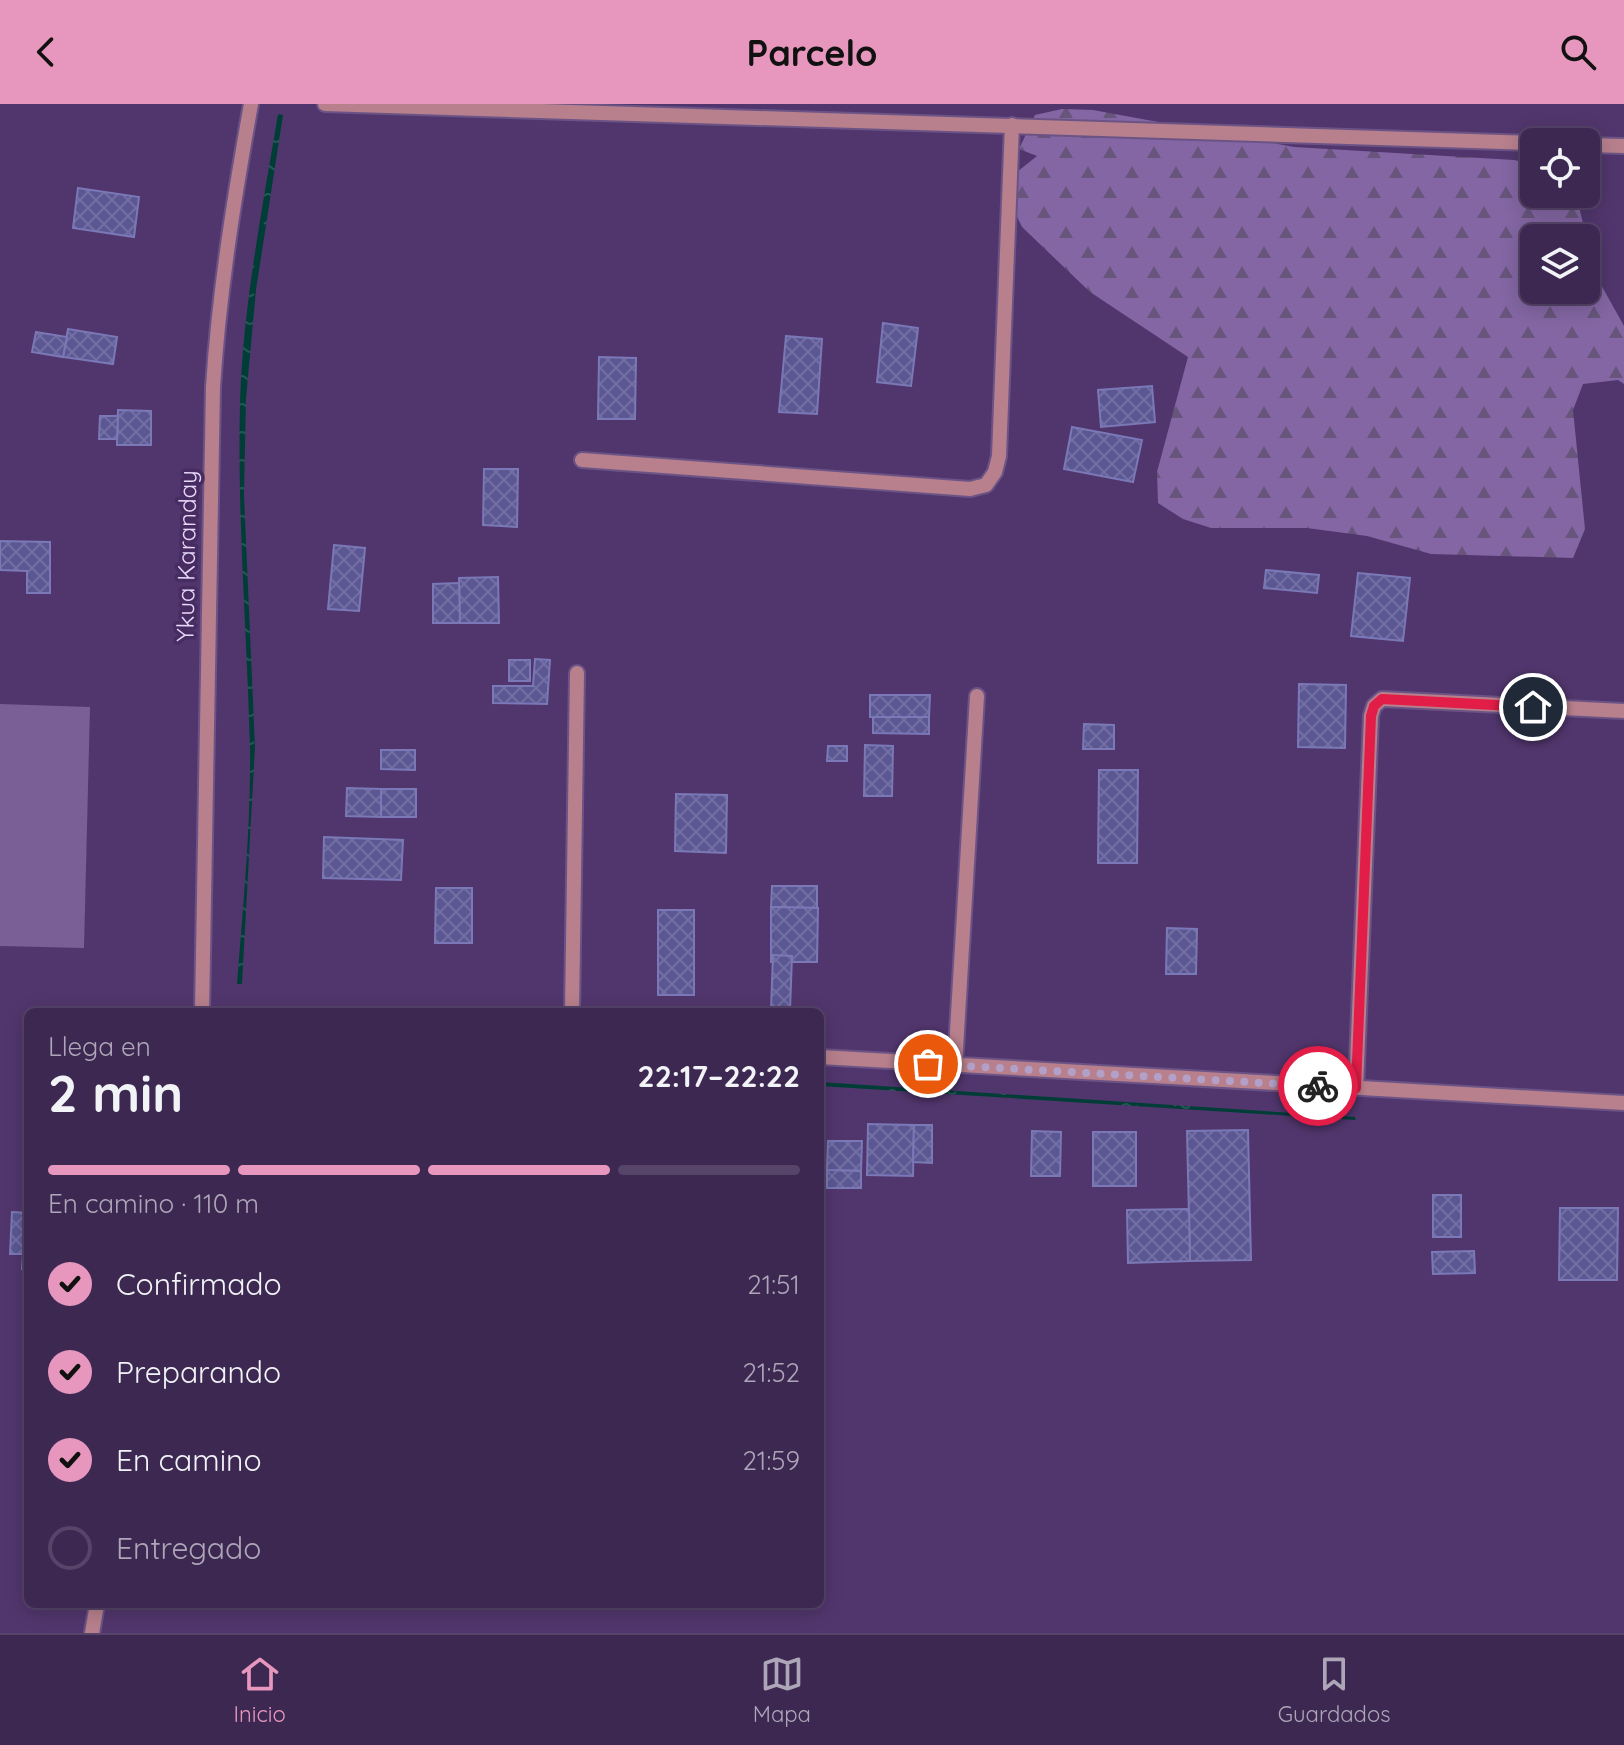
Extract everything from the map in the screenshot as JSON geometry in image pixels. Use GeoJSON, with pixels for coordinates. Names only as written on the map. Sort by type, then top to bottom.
{"type":"FeatureCollection","features":[{"type":"Feature","properties":{"kind":"street","name":"Ykua Karanday"},"geometry":{"type":"LineString","coordinates":[[202,1008],[213,387],[227,236],[251,104]]}},
{"type":"Feature","properties":{"kind":"street"},"geometry":{"type":"LineString","coordinates":[[325,104],[1520,143]]}},
{"type":"Feature","properties":{"kind":"street"},"geometry":{"type":"LineString","coordinates":[[582,460],[970,489],[986,485],[995,472],[999,456],[1012,125]]}},
{"type":"Feature","properties":{"kind":"street"},"geometry":{"type":"LineString","coordinates":[[1600,145],[1624,146]]}},
{"type":"Feature","properties":{"kind":"street"},"geometry":{"type":"LineString","coordinates":[[572,1008],[577,673]]}},
{"type":"Feature","properties":{"kind":"street"},"geometry":{"type":"LineString","coordinates":[[955,1065],[977,696]]}},
{"type":"Feature","properties":{"kind":"street"},"geometry":{"type":"LineString","coordinates":[[1356,1088],[1371,716],[1374,706],[1382,699],[1624,711]]}},
{"type":"Feature","properties":{"kind":"street"},"geometry":{"type":"LineString","coordinates":[[824,1057],[1624,1103]]}},
{"type":"Feature","properties":{"kind":"street"},"geometry":{"type":"LineString","coordinates":[[92,1633],[96,1608]]}},
{"type":"Feature","properties":{"kind":"green space"},"geometry":{"type":"Polygon","coordinates":[[[1062,109],[1093,110],[1294,147],[1520,161],[1520,208],[1579,208],[1583,224],[1520,224],[1520,304],[1600,304],[1600,283],[1624,326],[1624,384],[1618,380],[1583,384],[1573,410],[1585,529],[1573,558],[1431,554],[1367,536],[1307,528],[1211,528],[1183,519],[1158,503],[1157,472],[1188,357],[1090,292],[1022,227],[1010,202],[1012,176],[1037,156],[1019,149],[1035,115],[1062,109]]]}},
{"type":"Feature","properties":{"kind":"shaded area"},"geometry":{"type":"Polygon","coordinates":[[[0,704],[90,707],[84,948],[0,946],[0,704]]]}},
{"type":"Feature","properties":{"kind":"water"},"geometry":{"type":"Polygon","coordinates":[[[278,114],[283,115],[256,290],[246,399],[244,495],[255,747],[242,984],[237,984],[250,777],[240,402],[249,294],[278,114]]]}},
{"type":"Feature","properties":{"kind":"water"},"geometry":{"type":"Polygon","coordinates":[[[824,1082],[1355,1117],[1356,1120],[824,1086],[824,1082]]]}},
{"type":"Feature","properties":{"kind":"building"},"geometry":{"type":"Polygon","coordinates":[[[78,188],[139,197],[134,237],[73,228],[78,188]]]}},
{"type":"Feature","properties":{"kind":"building"},"geometry":{"type":"Polygon","coordinates":[[[883,323],[918,328],[911,386],[877,382],[883,323]]]}},
{"type":"Feature","properties":{"kind":"building"},"geometry":{"type":"Polygon","coordinates":[[[68,329],[117,337],[113,364],[63,357],[68,329]]]}},
{"type":"Feature","properties":{"kind":"building"},"geometry":{"type":"Polygon","coordinates":[[[36,332],[67,337],[63,357],[32,352],[36,332]]]}},
{"type":"Feature","properties":{"kind":"building"},"geometry":{"type":"Polygon","coordinates":[[[786,336],[822,339],[817,414],[779,412],[786,336]]]}},
{"type":"Feature","properties":{"kind":"building"},"geometry":{"type":"Polygon","coordinates":[[[599,357],[636,358],[635,419],[598,419],[599,357]]]}},
{"type":"Feature","properties":{"kind":"building"},"geometry":{"type":"Polygon","coordinates":[[[1152,386],[1155,422],[1101,427],[1098,390],[1152,386]]]}},
{"type":"Feature","properties":{"kind":"building"},"geometry":{"type":"Polygon","coordinates":[[[118,410],[151,411],[151,445],[117,445],[118,410]]]}},
{"type":"Feature","properties":{"kind":"building"},"geometry":{"type":"Polygon","coordinates":[[[100,416],[118,416],[117,439],[99,439],[100,416]]]}},
{"type":"Feature","properties":{"kind":"building"},"geometry":{"type":"Polygon","coordinates":[[[1072,427],[1142,440],[1133,482],[1064,469],[1072,427]]]}},
{"type":"Feature","properties":{"kind":"building"},"geometry":{"type":"Polygon","coordinates":[[[484,469],[518,469],[517,527],[483,525],[484,469]]]}},
{"type":"Feature","properties":{"kind":"building"},"geometry":{"type":"Polygon","coordinates":[[[0,541],[50,542],[50,593],[27,593],[27,571],[0,570],[0,541]]]}},
{"type":"Feature","properties":{"kind":"building"},"geometry":{"type":"Polygon","coordinates":[[[334,545],[365,548],[359,611],[328,609],[334,545]]]}},
{"type":"Feature","properties":{"kind":"building"},"geometry":{"type":"Polygon","coordinates":[[[1266,570],[1319,575],[1317,593],[1264,588],[1266,570]]]}},
{"type":"Feature","properties":{"kind":"building"},"geometry":{"type":"Polygon","coordinates":[[[1358,573],[1410,578],[1403,641],[1351,636],[1358,573]]]}},
{"type":"Feature","properties":{"kind":"building"},"geometry":{"type":"Polygon","coordinates":[[[498,577],[499,623],[460,623],[459,578],[498,577]]]}},
{"type":"Feature","properties":{"kind":"building"},"geometry":{"type":"Polygon","coordinates":[[[459,583],[460,623],[433,623],[433,584],[459,583]]]}},
{"type":"Feature","properties":{"kind":"building"},"geometry":{"type":"Polygon","coordinates":[[[535,659],[550,660],[547,704],[493,703],[493,686],[533,686],[535,659]]]}},
{"type":"Feature","properties":{"kind":"building"},"geometry":{"type":"Polygon","coordinates":[[[509,660],[530,660],[530,681],[509,681],[509,660]]]}},
{"type":"Feature","properties":{"kind":"building"},"geometry":{"type":"Polygon","coordinates":[[[1299,684],[1346,685],[1345,748],[1298,747],[1299,684]]]}},
{"type":"Feature","properties":{"kind":"building"},"geometry":{"type":"Polygon","coordinates":[[[870,695],[930,695],[929,717],[870,717],[870,695]]]}},
{"type":"Feature","properties":{"kind":"building"},"geometry":{"type":"Polygon","coordinates":[[[873,717],[929,717],[929,734],[873,733],[873,717]]]}},
{"type":"Feature","properties":{"kind":"building"},"geometry":{"type":"Polygon","coordinates":[[[1084,724],[1114,725],[1114,749],[1083,749],[1084,724]]]}},
{"type":"Feature","properties":{"kind":"building"},"geometry":{"type":"Polygon","coordinates":[[[865,745],[893,746],[892,796],[864,796],[865,745]]]}},
{"type":"Feature","properties":{"kind":"building"},"geometry":{"type":"Polygon","coordinates":[[[828,746],[847,746],[847,761],[827,761],[828,746]]]}},
{"type":"Feature","properties":{"kind":"building"},"geometry":{"type":"Polygon","coordinates":[[[381,750],[415,750],[415,770],[381,769],[381,750]]]}},
{"type":"Feature","properties":{"kind":"building"},"geometry":{"type":"Polygon","coordinates":[[[1099,770],[1138,770],[1137,863],[1098,863],[1099,770]]]}},
{"type":"Feature","properties":{"kind":"building"},"geometry":{"type":"Polygon","coordinates":[[[347,788],[381,789],[381,817],[346,816],[347,788]]]}},
{"type":"Feature","properties":{"kind":"building"},"geometry":{"type":"Polygon","coordinates":[[[381,789],[416,789],[416,817],[381,817],[381,789]]]}},
{"type":"Feature","properties":{"kind":"building"},"geometry":{"type":"Polygon","coordinates":[[[676,794],[727,795],[726,853],[675,851],[676,794]]]}},
{"type":"Feature","properties":{"kind":"building"},"geometry":{"type":"Polygon","coordinates":[[[324,837],[403,840],[401,880],[323,878],[324,837]]]}},
{"type":"Feature","properties":{"kind":"building"},"geometry":{"type":"Polygon","coordinates":[[[772,886],[817,886],[817,908],[771,907],[772,886]]]}},
{"type":"Feature","properties":{"kind":"building"},"geometry":{"type":"Polygon","coordinates":[[[436,888],[472,888],[472,943],[435,943],[436,888]]]}},
{"type":"Feature","properties":{"kind":"building"},"geometry":{"type":"Polygon","coordinates":[[[771,907],[818,908],[817,962],[771,962],[771,907]]]}},
{"type":"Feature","properties":{"kind":"building"},"geometry":{"type":"Polygon","coordinates":[[[658,910],[694,910],[694,995],[658,995],[658,910]]]}},
{"type":"Feature","properties":{"kind":"building"},"geometry":{"type":"Polygon","coordinates":[[[1167,928],[1197,929],[1196,974],[1166,974],[1167,928]]]}},
{"type":"Feature","properties":{"kind":"building"},"geometry":{"type":"Polygon","coordinates":[[[773,955],[792,956],[790,1008],[771,1008],[773,955]]]}},
{"type":"Feature","properties":{"kind":"building"},"geometry":{"type":"Polygon","coordinates":[[[868,1124],[914,1125],[913,1176],[867,1175],[868,1124]]]}},
{"type":"Feature","properties":{"kind":"building"},"geometry":{"type":"Polygon","coordinates":[[[914,1125],[932,1125],[932,1163],[913,1162],[914,1125]]]}},
{"type":"Feature","properties":{"kind":"building"},"geometry":{"type":"Polygon","coordinates":[[[1248,1130],[1251,1260],[1190,1261],[1187,1131],[1248,1130]]]}},
{"type":"Feature","properties":{"kind":"building"},"geometry":{"type":"Polygon","coordinates":[[[1032,1131],[1061,1132],[1060,1176],[1031,1176],[1032,1131]]]}},
{"type":"Feature","properties":{"kind":"building"},"geometry":{"type":"Polygon","coordinates":[[[1093,1132],[1136,1132],[1136,1186],[1093,1186],[1093,1132]]]}},
{"type":"Feature","properties":{"kind":"building"},"geometry":{"type":"Polygon","coordinates":[[[828,1141],[862,1141],[861,1171],[827,1170],[828,1141]]]}},
{"type":"Feature","properties":{"kind":"building"},"geometry":{"type":"Polygon","coordinates":[[[827,1170],[861,1171],[861,1188],[827,1188],[827,1170]]]}},
{"type":"Feature","properties":{"kind":"building"},"geometry":{"type":"Polygon","coordinates":[[[1433,1195],[1461,1195],[1461,1237],[1433,1237],[1433,1195]]]}},
{"type":"Feature","properties":{"kind":"building"},"geometry":{"type":"Polygon","coordinates":[[[1560,1208],[1618,1208],[1617,1280],[1559,1280],[1560,1208]]]}},
{"type":"Feature","properties":{"kind":"building"},"geometry":{"type":"Polygon","coordinates":[[[1189,1209],[1190,1261],[1128,1263],[1127,1210],[1189,1209]]]}},
{"type":"Feature","properties":{"kind":"building"},"geometry":{"type":"Polygon","coordinates":[[[12,1212],[24,1213],[24,1269],[23,1254],[10,1254],[12,1212]]]}},
{"type":"Feature","properties":{"kind":"building"},"geometry":{"type":"Polygon","coordinates":[[[1474,1251],[1475,1273],[1433,1274],[1432,1252],[1474,1251]]]}},
{"type":"Feature","properties":{"kind":"way so far"},"geometry":{"type":"LineString","coordinates":[[928,1064],[1318,1086]]}},
{"type":"Feature","properties":{"kind":"route"},"geometry":{"type":"LineString","coordinates":[[1318,1086],[1356,1088],[1371,716],[1374,706],[1382,699],[1533,707]]}}]}
